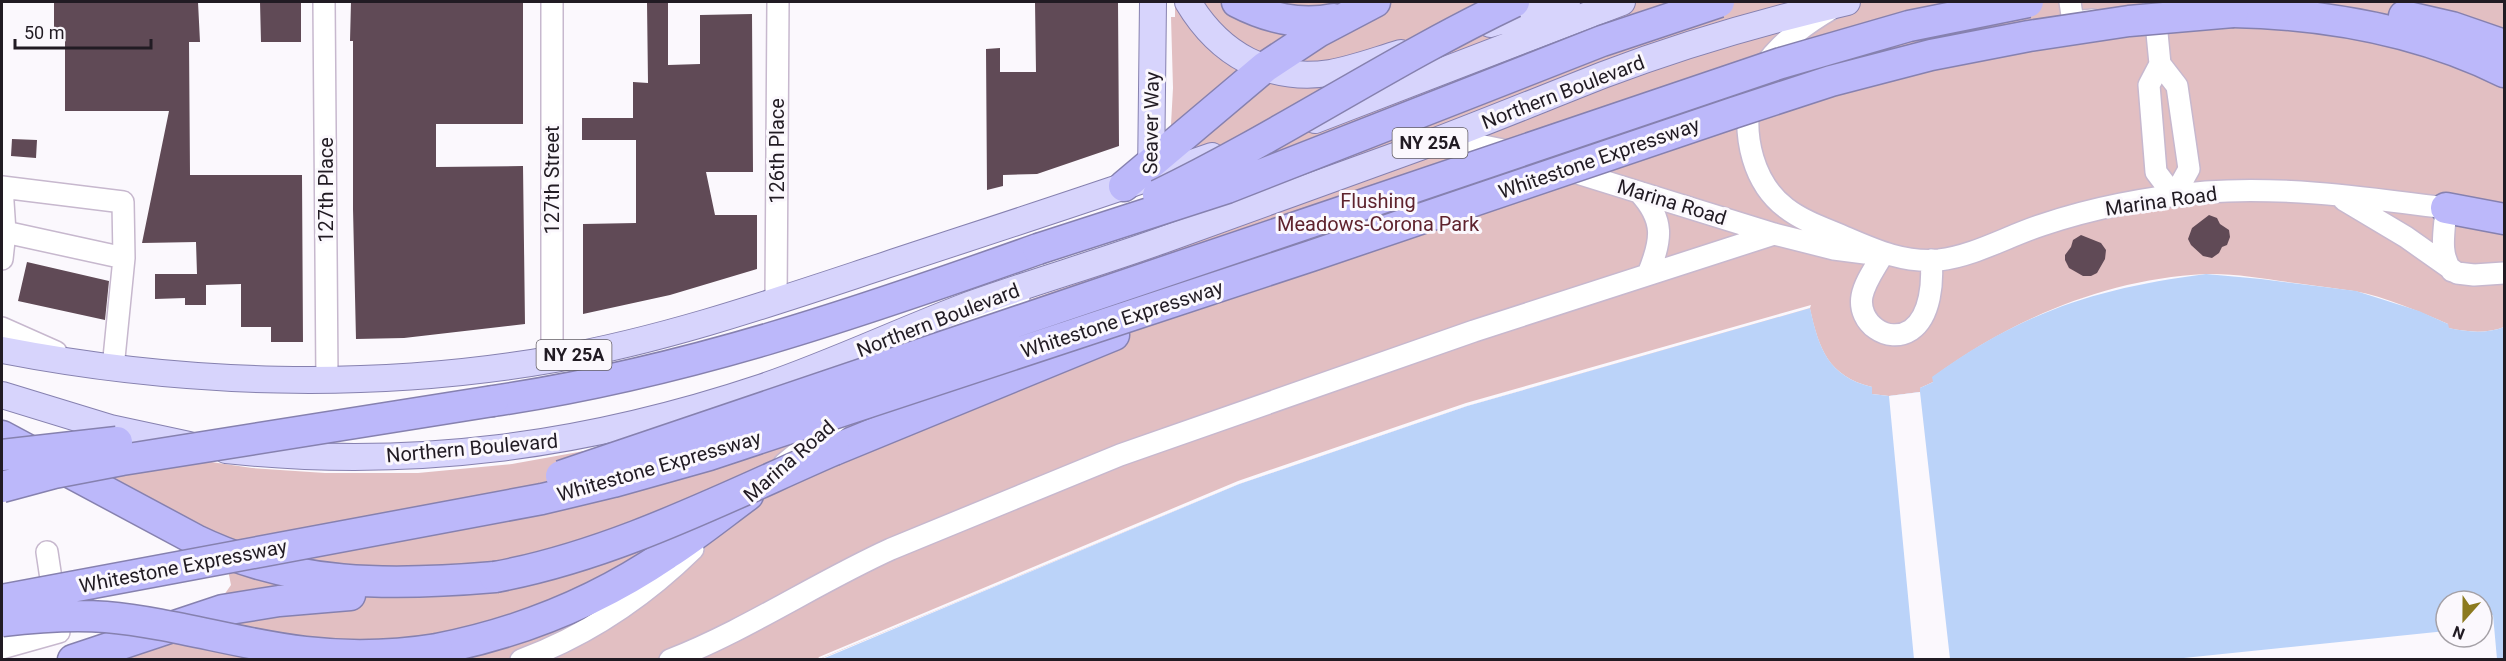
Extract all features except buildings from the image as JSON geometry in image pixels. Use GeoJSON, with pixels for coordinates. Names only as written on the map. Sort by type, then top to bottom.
{"type":"FeatureCollection","features":[{"type":"Feature","properties":{"kind":"highway"},"geometry":{"type":"LineString","coordinates":[[1238,2],[1257,12],[1284,20],[1311,21],[1346,16]]}},
{"type":"Feature","properties":{"kind":"highway"},"geometry":{"type":"LineString","coordinates":[[1142,176],[1265,67],[1301,42],[1375,2]]}},
{"type":"Feature","properties":{"kind":"highway"},"geometry":{"type":"LineString","coordinates":[[1038,249],[1126,210],[1231,158],[1412,54],[1514,2]]}},
{"type":"Feature","properties":{"kind":"highway"},"geometry":{"type":"LineString","coordinates":[[2,487],[113,461],[493,401],[626,377],[743,348],[880,305],[1038,249],[1207,195],[1594,45],[1719,2]]}},
{"type":"Feature","properties":{"kind":"highway"},"geometry":{"type":"LineString","coordinates":[[383,528],[580,471],[1781,63],[1909,26],[2028,2]]}},
{"type":"Feature","properties":{"kind":"highway","name":"Whitestone Expressway"},"geometry":{"type":"LineString","coordinates":[[2,600],[577,491],[662,468],[1311,256],[1733,113],[1864,72],[1942,53],[2051,32],[2152,19],[2233,12],[2400,24]]}},
{"type":"Feature","properties":{"kind":"highway"},"geometry":{"type":"LineString","coordinates":[[2400,24],[2451,27],[2505,45]]}},
{"type":"Feature","properties":{"kind":"highway"},"geometry":{"type":"LineString","coordinates":[[2400,24],[2505,72]]}},
{"type":"Feature","properties":{"kind":"highway"},"geometry":{"type":"LineString","coordinates":[[2446,208],[2505,219]]}},
{"type":"Feature","properties":{"kind":"highway"},"geometry":{"type":"LineString","coordinates":[[74,660],[156,631],[235,607],[394,591],[495,577],[558,563],[625,540],[1032,367],[1311,256]]}},
{"type":"Feature","properties":{"kind":"highway"},"geometry":{"type":"LineString","coordinates":[[2,455],[493,401]]}},
{"type":"Feature","properties":{"kind":"highway"},"geometry":{"type":"LineString","coordinates":[[2,436],[196,540],[228,555],[266,568],[310,577],[358,582],[495,577]]}},
{"type":"Feature","properties":{"kind":"highway"},"geometry":{"type":"LineString","coordinates":[[2,621],[55,616],[109,617],[267,646],[332,654],[388,654],[437,649],[526,625],[611,588],[666,555],[754,490]]}},
{"type":"Feature","properties":{"kind":"main road","name":"Seaver Way"},"geometry":{"type":"LineString","coordinates":[[1153,2],[1142,176],[1151,224],[1161,241]]}},
{"type":"Feature","properties":{"kind":"main road"},"geometry":{"type":"LineString","coordinates":[[1188,2],[1209,32],[1225,47],[1245,60],[1265,67],[1310,75],[1342,70],[1567,2]]}},
{"type":"Feature","properties":{"kind":"main road","name":"NY 25A"},"geometry":{"type":"LineString","coordinates":[[2,350],[113,368],[214,377],[327,379],[436,373],[552,359],[658,336],[776,301],[1142,176],[1342,111],[1622,2]]}},
{"type":"Feature","properties":{"kind":"main road","name":"Northern Boulevard"},"geometry":{"type":"LineString","coordinates":[[2,395],[140,436],[243,452],[382,457],[446,454],[512,448],[601,432],[751,391],[810,370],[948,313],[1161,241],[1426,145],[1603,75],[1677,49],[1744,28],[1846,2]]}},
{"type":"Feature","properties":{"kind":"street","name":"127th Place"},"geometry":{"type":"LineString","coordinates":[[324,2],[327,379]]}},
{"type":"Feature","properties":{"kind":"street","name":"127th Street"},"geometry":{"type":"LineString","coordinates":[[552,2],[552,359]]}},
{"type":"Feature","properties":{"kind":"street","name":"126th Place"},"geometry":{"type":"LineString","coordinates":[[776,301],[778,2]]}},
{"type":"Feature","properties":{"kind":"street","name":"Marina Road"},"geometry":{"type":"LineString","coordinates":[[1846,2],[1807,25],[1785,43],[1767,63],[1758,76],[1750,97],[1749,140],[1762,182],[1779,203],[1802,218],[1883,254]]}},
{"type":"Feature","properties":{"kind":"street"},"geometry":{"type":"LineString","coordinates":[[2070,2],[2073,22],[2155,7],[2160,64],[2149,85],[2156,172],[2174,196],[2189,169],[2177,86],[2160,64]]}},
{"type":"Feature","properties":{"kind":"street","name":"Marina Road"},"geometry":{"type":"LineString","coordinates":[[1426,145],[1456,142],[1484,145],[1774,234],[1834,249],[1906,259],[1931,260],[1953,257],[2035,227],[2110,205],[2174,196],[2242,192],[2335,195],[2446,208]]}},
{"type":"Feature","properties":{"kind":"street"},"geometry":{"type":"LineString","coordinates":[[2,259],[5,232],[2,187],[123,202],[124,258],[113,368],[60,354],[2,328]]}},
{"type":"Feature","properties":{"kind":"street"},"geometry":{"type":"LineString","coordinates":[[1639,192],[1652,207],[1659,225],[1659,243],[1648,274]]}},
{"type":"Feature","properties":{"kind":"street"},"geometry":{"type":"LineString","coordinates":[[2335,195],[2406,237],[2452,271],[2468,275],[2505,273]]}},
{"type":"Feature","properties":{"kind":"street"},"geometry":{"type":"LineString","coordinates":[[2446,208],[2444,252],[2452,271]]}},
{"type":"Feature","properties":{"kind":"street"},"geometry":{"type":"LineString","coordinates":[[5,232],[124,258]]}},
{"type":"Feature","properties":{"kind":"street"},"geometry":{"type":"LineString","coordinates":[[670,660],[732,632],[883,553],[1120,455],[1474,331],[1774,234]]}},
{"type":"Feature","properties":{"kind":"street"},"geometry":{"type":"LineString","coordinates":[[1883,254],[1865,287],[1862,302],[1864,316],[1868,322],[1880,332],[1888,334],[1908,332],[1921,317],[1932,284],[1931,260]]}},
{"type":"Feature","properties":{"kind":"street","name":"Marina Road"},"geometry":{"type":"LineString","coordinates":[[521,660],[580,633],[628,603],[676,565],[754,490],[846,413],[940,343],[984,315],[1065,273]]}},
{"type":"Feature","properties":{"kind":"street"},"geometry":{"type":"LineString","coordinates":[[2,648],[59,632],[47,552]]}},
{"type":"Feature","properties":{"kind":"green space","name":"Flushing Meadows-Corona Park"},"geometry":{"type":"Polygon","coordinates":[[[1175,2],[2504,2],[2504,327],[2476,332],[2448,328],[2448,324],[2402,305],[2347,290],[2227,274],[2168,277],[2096,293],[2028,320],[1963,356],[1933,377],[1933,382],[1920,388],[1920,392],[1889,396],[1872,394],[1872,387],[1845,376],[1835,368],[1817,337],[1810,309],[1467,406],[1239,484],[820,659],[108,659],[219,602],[231,585],[227,565],[62,456],[177,457],[252,468],[325,473],[418,473],[512,464],[606,447],[1164,253],[1173,88],[1171,17],[1175,17],[1175,2]]]}},
{"type":"Feature","properties":{"kind":"water"},"geometry":{"type":"Polygon","coordinates":[[[2206,274],[2261,279],[2356,291],[2419,311],[2448,324],[2449,328],[2463,331],[2490,331],[2504,327],[2504,659],[820,660],[1239,484],[1467,406],[1810,308],[1822,348],[1835,368],[1845,376],[1872,387],[1872,394],[1889,396],[1920,392],[1920,388],[1933,382],[1932,377],[1965,354],[1997,335],[2030,320],[2062,306],[2130,287],[2206,274]]]}},
{"type":"Feature","properties":{"kind":"pier"},"geometry":{"type":"Polygon","coordinates":[[[1811,305],[1810,308],[1467,406],[1239,484],[817,660],[819,657],[1238,481],[1466,403],[1811,305]]]}},
{"type":"Feature","properties":{"kind":"pier"},"geometry":{"type":"Polygon","coordinates":[[[1920,392],[1950,659],[1914,659],[1889,396],[1920,392]]]}},
{"type":"Feature","properties":{"kind":"pier"},"geometry":{"type":"Polygon","coordinates":[[[2494,626],[2497,659],[2174,659],[2434,632],[2434,649],[2494,649],[2494,626]]]}}]}
